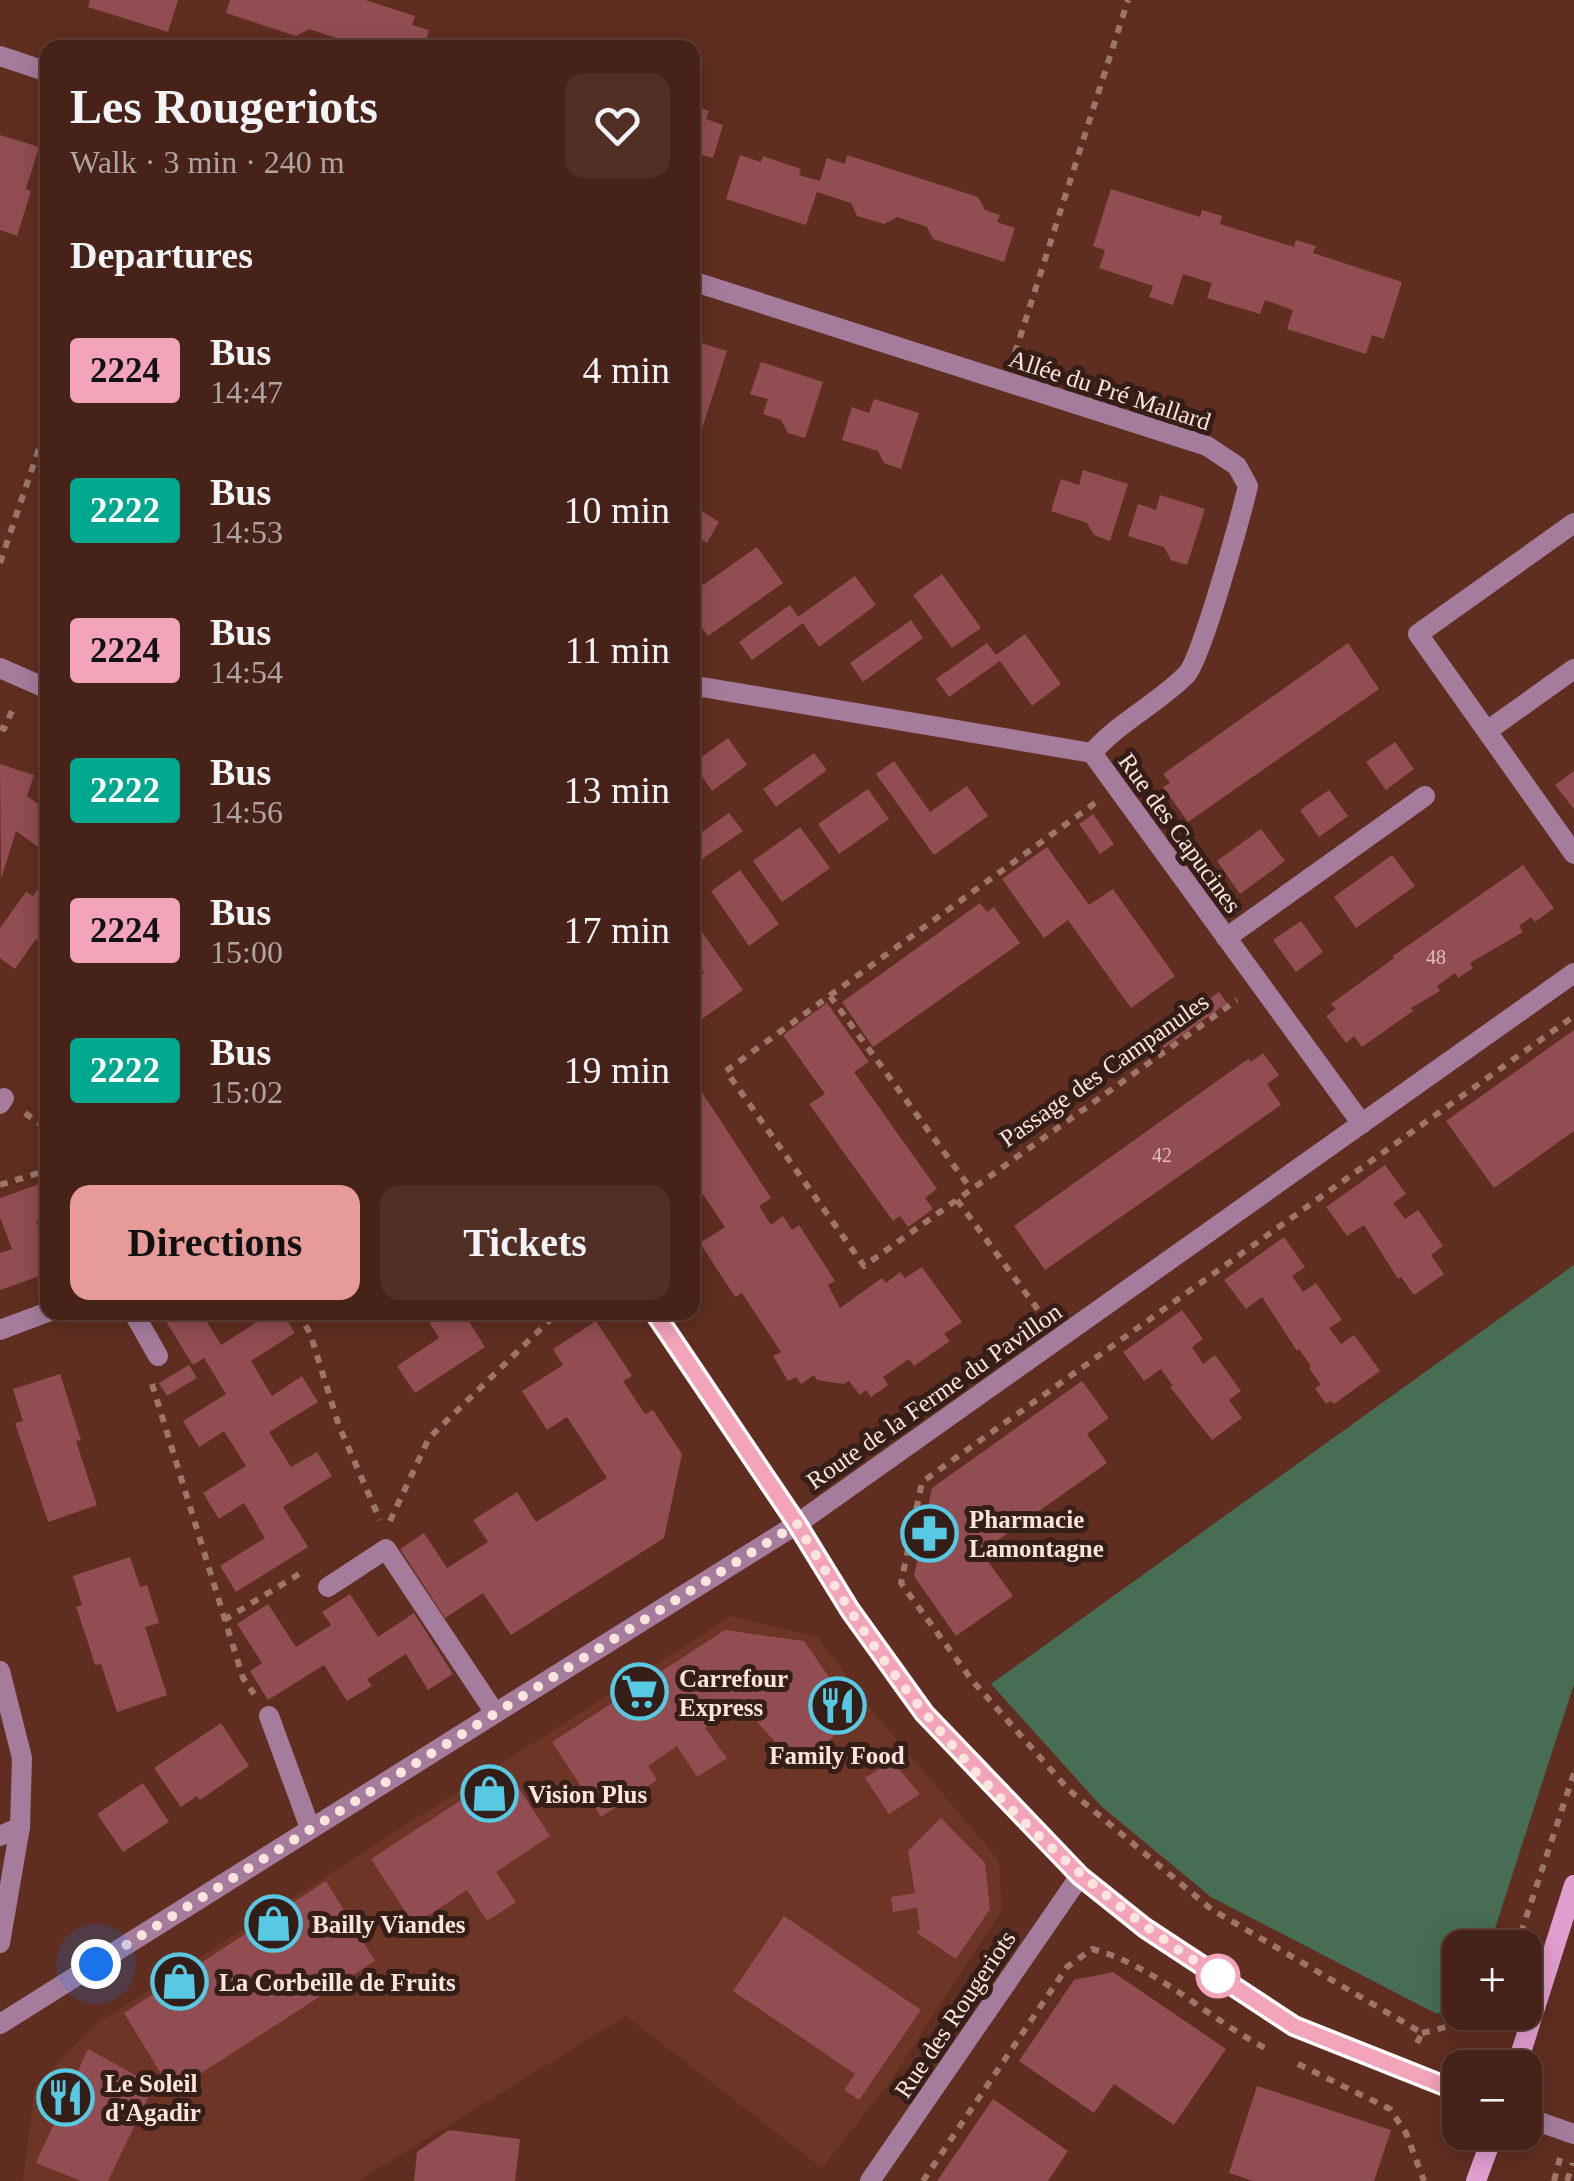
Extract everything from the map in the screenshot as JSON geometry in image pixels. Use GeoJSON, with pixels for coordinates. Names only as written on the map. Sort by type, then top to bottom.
{"type":"FeatureCollection","features":[{"type":"Feature","properties":{"kind":"main road"},"geometry":{"type":"LineString","coordinates":[[1522,2050],[1574,1885]]}},
{"type":"Feature","properties":{"kind":"main road"},"geometry":{"type":"LineString","coordinates":[[1476,2181],[1487,2150]]}},
{"type":"Feature","properties":{"kind":"street"},"geometry":{"type":"LineString","coordinates":[[0,56],[40,69]]}},
{"type":"Feature","properties":{"kind":"street","name":"Allée du Pré Mallard"},"geometry":{"type":"LineString","coordinates":[[700,285],[1207,446],[1236,466],[1248,486],[1190,672],[1109,734],[1092,753]]}},
{"type":"Feature","properties":{"kind":"street"},"geometry":{"type":"LineString","coordinates":[[1574,523],[1418,634],[1574,854]]}},
{"type":"Feature","properties":{"kind":"street"},"geometry":{"type":"LineString","coordinates":[[0,668],[40,686]]}},
{"type":"Feature","properties":{"kind":"street"},"geometry":{"type":"LineString","coordinates":[[1487,731],[1574,669]]}},
{"type":"Feature","properties":{"kind":"street","name":"Rue des Capucines"},"geometry":{"type":"LineString","coordinates":[[700,688],[1092,753],[1362,1124]]}},
{"type":"Feature","properties":{"kind":"street"},"geometry":{"type":"LineString","coordinates":[[1226,938],[1426,796]]}},
{"type":"Feature","properties":{"kind":"street","name":"Route de la Ferme du Pavillon"},"geometry":{"type":"LineString","coordinates":[[0,2024],[797,1524],[1574,973]]}},
{"type":"Feature","properties":{"kind":"street"},"geometry":{"type":"LineString","coordinates":[[0,1330],[40,1315]]}},
{"type":"Feature","properties":{"kind":"street"},"geometry":{"type":"LineString","coordinates":[[138,1320],[158,1356]]}},
{"type":"Feature","properties":{"kind":"street"},"geometry":{"type":"LineString","coordinates":[[659,1320],[850,1610],[924,1713],[1080,1876],[1145,1928],[1294,2026],[1442,2085]]}},
{"type":"Feature","properties":{"kind":"street"},"geometry":{"type":"LineString","coordinates":[[328,1587],[386,1548],[495,1713]]}},
{"type":"Feature","properties":{"kind":"street"},"geometry":{"type":"LineString","coordinates":[[0,1671],[22,1758],[10,1831],[0,1943]]}},
{"type":"Feature","properties":{"kind":"street"},"geometry":{"type":"LineString","coordinates":[[270,1716],[310,1828]]}},
{"type":"Feature","properties":{"kind":"street","name":"Rue des Rougeriots"},"geometry":{"type":"LineString","coordinates":[[870,2181],[1080,1876]]}},
{"type":"Feature","properties":{"kind":"street"},"geometry":{"type":"LineString","coordinates":[[1542,2123],[1574,2134]]}},
{"type":"Feature","properties":{"kind":"path"},"geometry":{"type":"LineString","coordinates":[[1006,382],[1128,0]]}},
{"type":"Feature","properties":{"kind":"path"},"geometry":{"type":"LineString","coordinates":[[0,562],[40,445]]}},
{"type":"Feature","properties":{"kind":"path","name":"Passage des Campanules"},"geometry":{"type":"LineString","coordinates":[[1116,788],[726,1071],[864,1266],[1260,984]]}},
{"type":"Feature","properties":{"kind":"path"},"geometry":{"type":"LineString","coordinates":[[830,996],[971,1189]]}},
{"type":"Feature","properties":{"kind":"path"},"geometry":{"type":"LineString","coordinates":[[1442,2028],[1422,2033],[1210,1909],[1070,1790],[971,1679],[901,1583],[922,1482],[1574,1016]]}},
{"type":"Feature","properties":{"kind":"path"},"geometry":{"type":"LineString","coordinates":[[0,1185],[40,1172]]}},
{"type":"Feature","properties":{"kind":"path"},"geometry":{"type":"LineString","coordinates":[[957,1200],[1059,1338]]}},
{"type":"Feature","properties":{"kind":"path"},"geometry":{"type":"LineString","coordinates":[[302,1320],[310,1333],[339,1426],[385,1531],[429,1438],[550,1320]]}},
{"type":"Feature","properties":{"kind":"path"},"geometry":{"type":"LineString","coordinates":[[158,1356],[151,1382],[242,1678],[270,1716]]}},
{"type":"Feature","properties":{"kind":"path"},"geometry":{"type":"LineString","coordinates":[[224,1620],[303,1570],[328,1587]]}},
{"type":"Feature","properties":{"kind":"path"},"geometry":{"type":"LineString","coordinates":[[1522,1930],[1574,1773]]}},
{"type":"Feature","properties":{"kind":"path"},"geometry":{"type":"LineString","coordinates":[[923,2181],[1067,1967],[1092,1949],[1121,1956],[1233,2032],[1390,2109],[1406,2133],[1424,2181]]}},
{"type":"Feature","properties":{"kind":"path"},"geometry":{"type":"LineString","coordinates":[[1390,2109],[1422,2033]]}},
{"type":"Feature","properties":{"kind":"path"},"geometry":{"type":"LineString","coordinates":[[1569,2180],[1574,2159]]}},
{"type":"Feature","properties":{"kind":"shaded area"},"geometry":{"type":"Polygon","coordinates":[[[731,1616],[818,1637],[866,1703],[999,1861],[1002,1910],[889,2083],[822,2168],[626,2016],[358,2181],[23,2181],[35,2087],[93,2026],[731,1616]]]}},
{"type":"Feature","properties":{"kind":"green space"},"geometry":{"type":"Polygon","coordinates":[[[1574,1265],[1574,1684],[1494,1930],[1442,1930],[1442,2012],[1437,2014],[1211,1897],[1101,1806],[991,1684],[1574,1265]]]}},
{"type":"Feature","properties":{"kind":"building"},"geometry":{"type":"Polygon","coordinates":[[[90,0],[178,0],[168,32],[88,7],[90,0]]]}},
{"type":"Feature","properties":{"kind":"building"},"geometry":{"type":"Polygon","coordinates":[[[230,0],[365,0],[415,16],[412,25],[429,30],[426,40],[339,40],[309,29],[296,36],[226,13],[230,0]]]}},
{"type":"Feature","properties":{"kind":"building"},"geometry":{"type":"Polygon","coordinates":[[[700,108],[709,111],[706,119],[723,125],[713,158],[700,154],[700,108]]]}},
{"type":"Feature","properties":{"kind":"building"},"geometry":{"type":"Polygon","coordinates":[[[0,135],[39,147],[17,236],[0,230],[0,135]]]}},
{"type":"Feature","properties":{"kind":"building"},"geometry":{"type":"Polygon","coordinates":[[[740,155],[761,162],[763,156],[801,169],[799,175],[820,181],[827,158],[845,164],[847,155],[978,197],[985,210],[1000,215],[997,222],[1015,228],[1004,262],[933,239],[927,227],[897,217],[884,224],[857,216],[851,203],[817,192],[806,225],[726,199],[740,155]]]}},
{"type":"Feature","properties":{"kind":"building"},"geometry":{"type":"Polygon","coordinates":[[[1111,189],[1200,217],[1202,210],[1222,216],[1220,224],[1294,247],[1296,240],[1316,246],[1313,253],[1402,282],[1384,339],[1372,335],[1366,354],[1287,329],[1293,310],[1265,300],[1260,314],[1207,298],[1212,283],[1183,274],[1173,305],[1149,297],[1153,286],[1099,268],[1105,250],[1093,246],[1111,189]]]}},
{"type":"Feature","properties":{"kind":"building"},"geometry":{"type":"Polygon","coordinates":[[[700,343],[727,351],[700,428],[700,343]]]}},
{"type":"Feature","properties":{"kind":"building"},"geometry":{"type":"Polygon","coordinates":[[[761,362],[823,382],[805,438],[788,433],[781,420],[763,414],[768,399],[750,394],[761,362]]]}},
{"type":"Feature","properties":{"kind":"building"},"geometry":{"type":"Polygon","coordinates":[[[874,399],[919,413],[901,469],[884,463],[878,451],[842,440],[852,407],[869,413],[874,399]]]}},
{"type":"Feature","properties":{"kind":"building"},"geometry":{"type":"Polygon","coordinates":[[[1083,470],[1128,484],[1110,541],[1094,535],[1087,523],[1051,511],[1061,479],[1079,485],[1083,470]]]}},
{"type":"Feature","properties":{"kind":"building"},"geometry":{"type":"Polygon","coordinates":[[[1160,495],[1205,509],[1187,565],[1171,560],[1164,547],[1128,536],[1138,504],[1156,510],[1160,495]]]}},
{"type":"Feature","properties":{"kind":"building"},"geometry":{"type":"Polygon","coordinates":[[[700,510],[719,522],[707,543],[700,539],[700,510]]]}},
{"type":"Feature","properties":{"kind":"building"},"geometry":{"type":"Polygon","coordinates":[[[757,547],[783,583],[708,636],[700,625],[700,581],[703,585],[757,547]]]}},
{"type":"Feature","properties":{"kind":"building"},"geometry":{"type":"Polygon","coordinates":[[[942,574],[981,628],[952,648],[913,595],[942,574]]]}},
{"type":"Feature","properties":{"kind":"building"},"geometry":{"type":"Polygon","coordinates":[[[855,576],[876,605],[819,647],[803,623],[752,660],[739,642],[790,605],[798,617],[855,576]]]}},
{"type":"Feature","properties":{"kind":"building"},"geometry":{"type":"Polygon","coordinates":[[[911,620],[923,638],[863,682],[850,663],[911,620]]]}},
{"type":"Feature","properties":{"kind":"building"},"geometry":{"type":"Polygon","coordinates":[[[1025,634],[1061,684],[1032,706],[1000,661],[949,697],[936,679],[987,643],[996,655],[1025,634]]]}},
{"type":"Feature","properties":{"kind":"building"},"geometry":{"type":"Polygon","coordinates":[[[1348,643],[1379,689],[1188,822],[1163,787],[1170,783],[1163,774],[1348,643]]]}},
{"type":"Feature","properties":{"kind":"building"},"geometry":{"type":"Polygon","coordinates":[[[728,738],[747,765],[712,791],[700,773],[700,758],[728,738]]]}},
{"type":"Feature","properties":{"kind":"building"},"geometry":{"type":"Polygon","coordinates":[[[1395,742],[1414,769],[1386,790],[1366,762],[1395,742]]]}},
{"type":"Feature","properties":{"kind":"building"},"geometry":{"type":"Polygon","coordinates":[[[814,753],[827,770],[776,807],[763,789],[814,753]]]}},
{"type":"Feature","properties":{"kind":"building"},"geometry":{"type":"Polygon","coordinates":[[[894,761],[930,812],[967,786],[988,816],[934,855],[876,774],[894,761]]]}},
{"type":"Feature","properties":{"kind":"building"},"geometry":{"type":"Polygon","coordinates":[[[0,764],[34,775],[27,796],[40,805],[40,848],[16,831],[1,879],[0,764]]]}},
{"type":"Feature","properties":{"kind":"building"},"geometry":{"type":"Polygon","coordinates":[[[1574,771],[1574,809],[1555,785],[1574,771]]]}},
{"type":"Feature","properties":{"kind":"building"},"geometry":{"type":"Polygon","coordinates":[[[868,789],[889,819],[839,854],[818,824],[868,789]]]}},
{"type":"Feature","properties":{"kind":"building"},"geometry":{"type":"Polygon","coordinates":[[[1329,790],[1348,816],[1319,837],[1300,810],[1329,790]]]}},
{"type":"Feature","properties":{"kind":"building"},"geometry":{"type":"Polygon","coordinates":[[[729,813],[743,831],[700,861],[700,833],[729,813]]]}},
{"type":"Feature","properties":{"kind":"building"},"geometry":{"type":"Polygon","coordinates":[[[1093,814],[1114,844],[1100,854],[1079,824],[1093,814]]]}},
{"type":"Feature","properties":{"kind":"building"},"geometry":{"type":"Polygon","coordinates":[[[800,827],[830,868],[782,902],[753,861],[800,827]]]}},
{"type":"Feature","properties":{"kind":"building"},"geometry":{"type":"Polygon","coordinates":[[[1261,829],[1285,861],[1240,894],[1217,861],[1261,829]]]}},
{"type":"Feature","properties":{"kind":"building"},"geometry":{"type":"Polygon","coordinates":[[[1047,847],[1089,905],[1113,889],[1175,976],[1131,1008],[1068,920],[1044,938],[1002,879],[1047,847]]]}},
{"type":"Feature","properties":{"kind":"building"},"geometry":{"type":"Polygon","coordinates":[[[1392,855],[1415,886],[1356,928],[1334,897],[1392,855]]]}},
{"type":"Feature","properties":{"kind":"building"},"geometry":{"type":"Polygon","coordinates":[[[1523,865],[1554,908],[1535,922],[1531,917],[1519,926],[1523,932],[1470,963],[1473,968],[1458,978],[1455,973],[1437,986],[1440,991],[1411,1008],[1413,1011],[1362,1047],[1354,1036],[1346,1043],[1326,1016],[1336,1009],[1331,1004],[1523,865]]]}},
{"type":"Feature","properties":{"kind":"building"},"geometry":{"type":"Polygon","coordinates":[[[740,870],[779,924],[749,946],[711,891],[740,870]]]}},
{"type":"Feature","properties":{"kind":"building"},"geometry":{"type":"Polygon","coordinates":[[[40,886],[40,942],[36,939],[15,969],[0,958],[0,928],[26,892],[33,896],[40,886]]]}},
{"type":"Feature","properties":{"kind":"building"},"geometry":{"type":"Polygon","coordinates":[[[980,903],[987,912],[994,907],[1020,943],[873,1047],[842,1002],[980,903]]]}},
{"type":"Feature","properties":{"kind":"building"},"geometry":{"type":"Polygon","coordinates":[[[1301,921],[1323,952],[1296,972],[1273,940],[1301,921]]]}},
{"type":"Feature","properties":{"kind":"building"},"geometry":{"type":"Polygon","coordinates":[[[700,929],[743,990],[700,1020],[700,976],[704,973],[700,968],[700,929]]]}},
{"type":"Feature","properties":{"kind":"building"},"geometry":{"type":"Polygon","coordinates":[[[1219,992],[1227,1003],[1164,1048],[1156,1036],[1219,992]]]}},
{"type":"Feature","properties":{"kind":"building"},"geometry":{"type":"Polygon","coordinates":[[[827,1003],[869,1062],[854,1072],[937,1189],[925,1198],[933,1209],[908,1227],[900,1216],[893,1221],[809,1104],[825,1094],[783,1035],[827,1003]]]}},
{"type":"Feature","properties":{"kind":"building"},"geometry":{"type":"Polygon","coordinates":[[[1574,1030],[1574,1131],[1494,1188],[1446,1121],[1574,1030]]]}},
{"type":"Feature","properties":{"kind":"building"},"geometry":{"type":"Polygon","coordinates":[[[1263,1053],[1279,1075],[1267,1084],[1281,1105],[1045,1270],[1014,1226],[1248,1059],[1251,1062],[1263,1053]]]}},
{"type":"Feature","properties":{"kind":"building"},"geometry":{"type":"Polygon","coordinates":[[[700,1089],[771,1198],[759,1206],[771,1225],[783,1216],[792,1230],[799,1225],[835,1281],[828,1285],[840,1308],[882,1278],[886,1283],[900,1272],[905,1278],[922,1267],[962,1322],[944,1334],[950,1341],[914,1366],[909,1359],[883,1377],[888,1385],[871,1397],[866,1390],[860,1395],[849,1381],[844,1384],[817,1380],[814,1375],[801,1384],[796,1377],[788,1381],[773,1356],[781,1352],[742,1293],[735,1297],[700,1243],[725,1227],[700,1190],[700,1089]]]}},
{"type":"Feature","properties":{"kind":"building"},"geometry":{"type":"Polygon","coordinates":[[[1385,1165],[1406,1194],[1393,1203],[1405,1219],[1418,1210],[1443,1246],[1431,1255],[1444,1274],[1414,1295],[1401,1277],[1398,1279],[1364,1225],[1347,1236],[1326,1207],[1385,1165]]]}},
{"type":"Feature","properties":{"kind":"building"},"geometry":{"type":"Polygon","coordinates":[[[40,1184],[40,1220],[36,1221],[40,1232],[40,1276],[0,1290],[0,1253],[12,1249],[0,1217],[0,1198],[40,1184]]]}},
{"type":"Feature","properties":{"kind":"building"},"geometry":{"type":"Polygon","coordinates":[[[1284,1237],[1305,1267],[1292,1276],[1303,1292],[1316,1283],[1342,1320],[1329,1328],[1341,1344],[1354,1335],[1380,1371],[1334,1404],[1326,1404],[1315,1388],[1321,1385],[1311,1366],[1262,1297],[1246,1309],[1224,1280],[1284,1237]]]}},
{"type":"Feature","properties":{"kind":"building"},"geometry":{"type":"Polygon","coordinates":[[[1182,1310],[1203,1339],[1192,1347],[1203,1364],[1215,1355],[1241,1391],[1229,1400],[1242,1418],[1212,1440],[1170,1387],[1173,1386],[1161,1369],[1144,1381],[1123,1352],[1182,1310]]]}},
{"type":"Feature","properties":{"kind":"building"},"geometry":{"type":"Polygon","coordinates":[[[165,1320],[206,1320],[221,1345],[260,1320],[287,1320],[295,1333],[251,1361],[272,1396],[302,1376],[318,1402],[269,1432],[291,1467],[317,1452],[332,1476],[283,1507],[308,1547],[236,1592],[220,1566],[265,1538],[244,1503],[219,1519],[203,1493],[246,1466],[224,1431],[199,1447],[183,1421],[226,1394],[204,1358],[193,1365],[165,1320]]]}},
{"type":"Feature","properties":{"kind":"building"},"geometry":{"type":"Polygon","coordinates":[[[428,1320],[468,1320],[485,1347],[415,1393],[397,1366],[439,1338],[428,1320]]]}},
{"type":"Feature","properties":{"kind":"building"},"geometry":{"type":"Polygon","coordinates":[[[596,1321],[632,1376],[623,1381],[645,1414],[653,1410],[682,1454],[664,1538],[511,1635],[483,1593],[445,1618],[400,1549],[424,1533],[447,1568],[488,1542],[473,1520],[517,1492],[536,1522],[607,1478],[567,1417],[547,1430],[522,1391],[563,1365],[553,1349],[596,1321]]]}},
{"type":"Feature","properties":{"kind":"building"},"geometry":{"type":"Polygon","coordinates":[[[189,1365],[197,1378],[167,1396],[159,1383],[189,1365]]]}},
{"type":"Feature","properties":{"kind":"building"},"geometry":{"type":"Polygon","coordinates":[[[60,1374],[97,1505],[48,1522],[15,1423],[23,1421],[13,1389],[60,1374]]]}},
{"type":"Feature","properties":{"kind":"building"},"geometry":{"type":"Polygon","coordinates":[[[1082,1381],[1109,1418],[1087,1434],[1107,1463],[981,1552],[1013,1596],[956,1636],[914,1576],[932,1488],[1082,1381]]]}},
{"type":"Feature","properties":{"kind":"building"},"geometry":{"type":"Polygon","coordinates":[[[130,1557],[140,1587],[147,1585],[159,1623],[145,1627],[167,1695],[117,1712],[101,1664],[95,1665],[76,1607],[82,1605],[73,1576],[130,1557]]]}},
{"type":"Feature","properties":{"kind":"building"},"geometry":{"type":"Polygon","coordinates":[[[350,1594],[378,1637],[414,1613],[453,1674],[428,1690],[406,1654],[367,1679],[372,1686],[347,1701],[324,1665],[268,1700],[250,1671],[262,1663],[237,1624],[268,1604],[296,1647],[331,1625],[322,1612],[350,1594]]]}},
{"type":"Feature","properties":{"kind":"building"},"geometry":{"type":"Polygon","coordinates":[[[725,1630],[804,1641],[856,1716],[798,1768],[752,1716],[725,1712],[705,1728],[727,1758],[697,1777],[677,1746],[648,1766],[657,1780],[601,1817],[552,1742],[725,1630]]]}},
{"type":"Feature","properties":{"kind":"building"},"geometry":{"type":"Polygon","coordinates":[[[221,1723],[249,1766],[200,1800],[197,1796],[181,1807],[154,1768],[221,1723]]]}},
{"type":"Feature","properties":{"kind":"building"},"geometry":{"type":"Polygon","coordinates":[[[892,1761],[920,1794],[889,1814],[865,1778],[892,1761]]]}},
{"type":"Feature","properties":{"kind":"building"},"geometry":{"type":"Polygon","coordinates":[[[507,1770],[550,1836],[496,1872],[516,1902],[487,1921],[467,1890],[414,1925],[371,1859],[507,1770]]]}},
{"type":"Feature","properties":{"kind":"building"},"geometry":{"type":"Polygon","coordinates":[[[143,1783],[169,1822],[123,1852],[97,1814],[143,1783]]]}},
{"type":"Feature","properties":{"kind":"building"},"geometry":{"type":"Polygon","coordinates":[[[941,1818],[985,1863],[990,1909],[956,1959],[917,1933],[917,1908],[893,1912],[891,1897],[915,1893],[908,1851],[941,1818]]]}},
{"type":"Feature","properties":{"kind":"building"},"geometry":{"type":"Polygon","coordinates":[[[326,1881],[375,1961],[172,2092],[124,2013],[326,1881]]]}},
{"type":"Feature","properties":{"kind":"building"},"geometry":{"type":"Polygon","coordinates":[[[784,1916],[921,2010],[859,2100],[844,2090],[855,2074],[733,1991],[784,1916]]]}},
{"type":"Feature","properties":{"kind":"building"},"geometry":{"type":"Polygon","coordinates":[[[1113,1972],[1226,2049],[1174,2125],[1114,2084],[1094,2113],[1019,2061],[1074,1980],[1113,1972]]]}},
{"type":"Feature","properties":{"kind":"building"},"geometry":{"type":"Polygon","coordinates":[[[88,2049],[154,2085],[108,2181],[81,2181],[36,2163],[88,2049]]]}},
{"type":"Feature","properties":{"kind":"building"},"geometry":{"type":"Polygon","coordinates":[[[1257,2086],[1391,2130],[1374,2181],[1253,2181],[1229,2173],[1257,2086]]]}},
{"type":"Feature","properties":{"kind":"building"},"geometry":{"type":"Polygon","coordinates":[[[993,2099],[1068,2151],[1048,2181],[937,2181],[993,2099]]]}},
{"type":"Feature","properties":{"kind":"building"},"geometry":{"type":"Polygon","coordinates":[[[449,2130],[520,2139],[515,2181],[414,2181],[417,2152],[449,2130]]]}},
{"type":"Feature","properties":{"kind":"bus line","name":"2224"},"geometry":{"type":"LineString","coordinates":[[659,1320],[850,1610],[924,1713],[1080,1876],[1145,1928],[1294,2026],[1442,2085]]}},
{"type":"Feature","properties":{"kind":"place","name":"Pharmacie Lamontagne"},"geometry":{"type":"Point","coordinates":[930,1533]}},
{"type":"Feature","properties":{"kind":"place","name":"Carrefour Express"},"geometry":{"type":"Point","coordinates":[640,1692]}},
{"type":"Feature","properties":{"kind":"place","name":"Family Food"},"geometry":{"type":"Point","coordinates":[837,1706]}},
{"type":"Feature","properties":{"kind":"place","name":"Vision Plus"},"geometry":{"type":"Point","coordinates":[489,1794]}},
{"type":"Feature","properties":{"kind":"place","name":"Bailly Viandes"},"geometry":{"type":"Point","coordinates":[273,1924]}},
{"type":"Feature","properties":{"kind":"place","name":"La Corbeille de Fruits"},"geometry":{"type":"Point","coordinates":[180,1982]}},
{"type":"Feature","properties":{"kind":"place","name":"Le Soleil d'Agadir"},"geometry":{"type":"Point","coordinates":[66,2097]}},
{"type":"Feature","properties":{"kind":"route"},"geometry":{"type":"LineString","coordinates":[[96,1964],[797,1524],[850,1610],[924,1713],[1032,1829],[1080,1876],[1145,1928],[1218,1976]]}}]}
